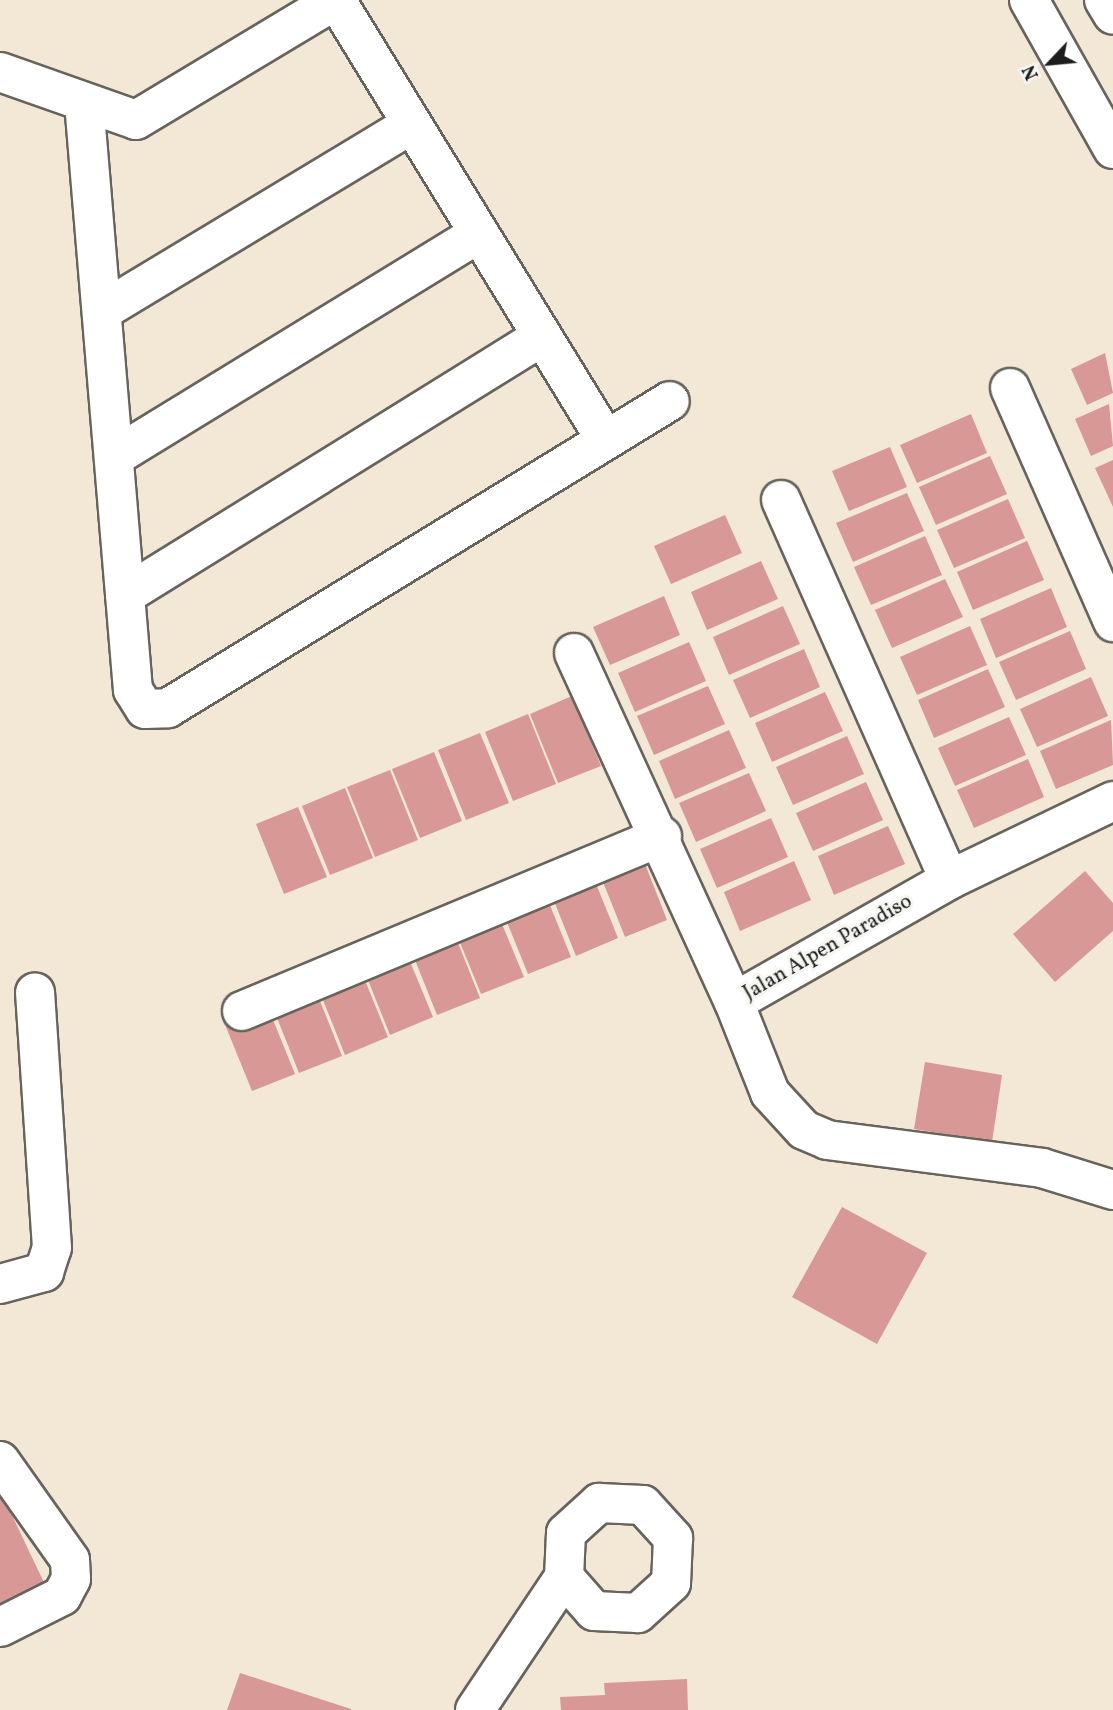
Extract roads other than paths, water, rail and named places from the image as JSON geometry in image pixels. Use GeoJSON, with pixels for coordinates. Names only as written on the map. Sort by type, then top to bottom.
{"type":"FeatureCollection","features":[{"type":"Feature","properties":{"kind":"street"},"geometry":{"type":"LineString","coordinates":[[0,72],[136,120],[336,0],[606,440]]}},
{"type":"Feature","properties":{"kind":"street"},"geometry":{"type":"LineString","coordinates":[[1029,0],[1109,132]]}},
{"type":"Feature","properties":{"kind":"street"},"geometry":{"type":"LineString","coordinates":[[1104,0],[1113,15]]}},
{"type":"Feature","properties":{"kind":"street"},"geometry":{"type":"LineString","coordinates":[[84,102],[133,690],[145,709],[168,708],[670,401]]}},
{"type":"Feature","properties":{"kind":"street"},"geometry":{"type":"LineString","coordinates":[[102,311],[412,124]]}},
{"type":"Feature","properties":{"kind":"street"},"geometry":{"type":"LineString","coordinates":[[114,457],[479,233]]}},
{"type":"Feature","properties":{"kind":"street"},"geometry":{"type":"LineString","coordinates":[[125,595],[542,336]]}},
{"type":"Feature","properties":{"kind":"street"},"geometry":{"type":"LineString","coordinates":[[1010,388],[1113,622]]}},
{"type":"Feature","properties":{"kind":"street"},"geometry":{"type":"LineString","coordinates":[[781,500],[949,880]]}},
{"type":"Feature","properties":{"kind":"street"},"geometry":{"type":"LineString","coordinates":[[574,653],[662,836],[734,1002]]}},
{"type":"Feature","properties":{"kind":"street","name":"Jalan Alpen Paradiso"},"geometry":{"type":"LineString","coordinates":[[1113,801],[949,880],[734,1002],[770,1093],[804,1130],[827,1140],[1042,1168],[1113,1190]]}},
{"type":"Feature","properties":{"kind":"street"},"geometry":{"type":"LineString","coordinates":[[242,1011],[662,836]]}},
{"type":"Feature","properties":{"kind":"street"},"geometry":{"type":"LineString","coordinates":[[0,1284],[44,1272],[52,1248],[36,993]]}},
{"type":"Feature","properties":{"kind":"street"},"geometry":{"type":"LineString","coordinates":[[0,1461],[71,1560],[71,1569],[62,1596],[0,1627]]}},
{"type":"Feature","properties":{"kind":"street"},"geometry":{"type":"LineString","coordinates":[[475,1710],[564,1577]]}}]}
